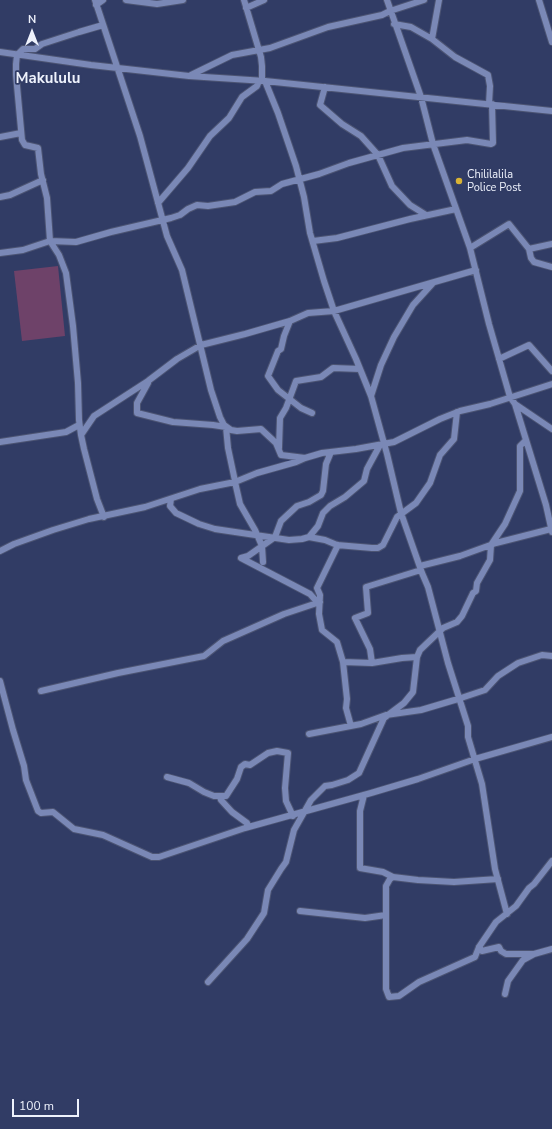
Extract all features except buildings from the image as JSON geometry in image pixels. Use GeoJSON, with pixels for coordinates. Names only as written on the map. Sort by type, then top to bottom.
{"type":"FeatureCollection","features":[{"type":"Feature","properties":{"kind":"street"},"geometry":{"type":"LineString","coordinates":[[103,0],[95,3],[140,136],[166,236],[182,270],[217,407],[226,427],[240,504],[262,546],[263,562]]}},
{"type":"Feature","properties":{"kind":"street"},"geometry":{"type":"LineString","coordinates":[[126,0],[157,4],[182,0]]}},
{"type":"Feature","properties":{"kind":"street"},"geometry":{"type":"LineString","coordinates":[[244,0],[259,51],[262,66],[262,81],[278,113],[300,179],[310,233],[334,311],[371,396],[382,444],[387,454],[401,513],[428,587],[439,633],[458,699],[468,726],[468,737],[484,794],[485,810],[498,879],[507,914]]}},
{"type":"Feature","properties":{"kind":"street"},"geometry":{"type":"LineString","coordinates":[[246,8],[264,0]]}},
{"type":"Feature","properties":{"kind":"street"},"geometry":{"type":"LineString","coordinates":[[372,663],[370,649],[355,618],[368,613],[366,587],[491,545],[551,530],[546,505],[515,404],[510,397],[499,359],[470,248],[433,144],[421,97],[394,24],[387,0]]}},
{"type":"Feature","properties":{"kind":"street"},"geometry":{"type":"LineString","coordinates":[[189,76],[232,55],[259,51],[328,26],[382,15],[424,0]]}},
{"type":"Feature","properties":{"kind":"street"},"geometry":{"type":"LineString","coordinates":[[432,39],[439,0]]}},
{"type":"Feature","properties":{"kind":"street"},"geometry":{"type":"LineString","coordinates":[[539,0],[552,42]]}},
{"type":"Feature","properties":{"kind":"street"},"geometry":{"type":"LineString","coordinates":[[0,253],[23,250],[50,241],[76,242],[176,217],[189,208],[197,205],[208,206],[235,202],[255,192],[271,191],[282,184],[349,163],[408,147],[467,140],[491,144],[490,86],[488,75],[455,57],[432,39],[410,27],[394,24]]}},
{"type":"Feature","properties":{"kind":"street"},"geometry":{"type":"LineString","coordinates":[[103,26],[42,44],[35,49],[23,49],[17,55],[16,76],[22,140],[25,145],[38,148],[47,198],[50,241],[59,255],[66,273],[78,383],[79,425],[97,499],[104,517]]}},
{"type":"Feature","properties":{"kind":"street"},"geometry":{"type":"LineString","coordinates":[[0,52],[189,76],[325,87],[552,111]]}},
{"type":"Feature","properties":{"kind":"street"},"geometry":{"type":"LineString","coordinates":[[158,203],[185,172],[210,136],[229,118],[242,97],[262,81]]}},
{"type":"Feature","properties":{"kind":"street"},"geometry":{"type":"LineString","coordinates":[[325,87],[320,105],[342,124],[361,136],[378,155],[392,186],[410,205],[426,215]]}},
{"type":"Feature","properties":{"kind":"street"},"geometry":{"type":"LineString","coordinates":[[0,137],[21,133]]}},
{"type":"Feature","properties":{"kind":"street"},"geometry":{"type":"LineString","coordinates":[[0,197],[43,180]]}},
{"type":"Feature","properties":{"kind":"street"},"geometry":{"type":"LineString","coordinates":[[313,241],[337,238],[426,215],[456,209]]}},
{"type":"Feature","properties":{"kind":"street"},"geometry":{"type":"LineString","coordinates":[[470,248],[509,224],[529,249],[531,258],[534,262],[552,267]]}},
{"type":"Feature","properties":{"kind":"street"},"geometry":{"type":"LineString","coordinates":[[529,249],[552,244]]}},
{"type":"Feature","properties":{"kind":"street"},"geometry":{"type":"LineString","coordinates":[[81,435],[94,416],[201,344],[246,334],[290,321],[308,313],[334,311],[476,270]]}},
{"type":"Feature","properties":{"kind":"street"},"geometry":{"type":"LineString","coordinates":[[371,396],[381,365],[394,337],[413,305],[435,282]]}},
{"type":"Feature","properties":{"kind":"street"},"geometry":{"type":"LineString","coordinates":[[290,321],[281,349],[278,351],[268,376],[278,390],[301,408],[312,413]]}},
{"type":"Feature","properties":{"kind":"street"},"geometry":{"type":"LineString","coordinates":[[499,359],[529,345],[552,371]]}},
{"type":"Feature","properties":{"kind":"street"},"geometry":{"type":"LineString","coordinates":[[279,452],[280,418],[286,408],[295,383],[298,380],[321,376],[333,368],[360,369]]}},
{"type":"Feature","properties":{"kind":"street"},"geometry":{"type":"LineString","coordinates":[[148,381],[137,403],[138,413],[173,422],[213,425],[226,427],[237,431],[262,429],[276,443],[279,452],[283,455],[305,458]]}},
{"type":"Feature","properties":{"kind":"street"},"geometry":{"type":"LineString","coordinates":[[0,551],[14,544],[53,530],[144,507],[200,489],[235,481],[305,458],[331,452],[394,442],[440,418],[552,384]]}},
{"type":"Feature","properties":{"kind":"street"},"geometry":{"type":"LineString","coordinates":[[515,404],[552,429]]}},
{"type":"Feature","properties":{"kind":"street"},"geometry":{"type":"LineString","coordinates":[[171,499],[170,506],[176,513],[198,524],[215,529],[257,534],[289,540],[309,537],[326,540],[338,545],[372,548],[381,547],[397,517],[401,513],[410,509],[416,503],[430,483],[440,455],[454,439],[457,412]]}},
{"type":"Feature","properties":{"kind":"street"},"geometry":{"type":"LineString","coordinates":[[0,442],[66,432],[79,425]]}},
{"type":"Feature","properties":{"kind":"street"},"geometry":{"type":"LineString","coordinates":[[208,982],[247,939],[264,913],[268,890],[286,862],[294,830],[311,800],[324,786],[348,780],[359,772],[386,716],[412,695],[415,686],[417,657],[424,645],[446,626],[457,622],[462,616],[473,593],[476,591],[477,583],[490,560],[491,545],[505,524],[520,491],[520,446],[526,440]]}},
{"type":"Feature","properties":{"kind":"street"},"geometry":{"type":"LineString","coordinates":[[309,537],[318,526],[326,509],[345,497],[364,481],[367,469],[382,444]]}},
{"type":"Feature","properties":{"kind":"street"},"geometry":{"type":"LineString","coordinates":[[319,603],[310,594],[241,558],[248,556],[275,537],[281,521],[297,506],[309,502],[321,495],[323,491],[326,464],[331,452]]}},
{"type":"Feature","properties":{"kind":"street"},"geometry":{"type":"LineString","coordinates":[[338,545],[317,588],[320,594],[319,614],[322,630],[337,642],[343,662],[348,699],[346,708],[350,726]]}},
{"type":"Feature","properties":{"kind":"street"},"geometry":{"type":"LineString","coordinates":[[41,690],[204,656],[223,641],[284,614],[319,603]]}},
{"type":"Feature","properties":{"kind":"street"},"geometry":{"type":"LineString","coordinates":[[309,734],[350,726],[386,716],[421,710],[458,699],[486,690],[498,676],[518,663],[542,655],[552,656]]}},
{"type":"Feature","properties":{"kind":"street"},"geometry":{"type":"LineString","coordinates":[[343,662],[372,663],[417,657]]}},
{"type":"Feature","properties":{"kind":"street"},"geometry":{"type":"LineString","coordinates":[[0,681],[24,766],[26,780],[38,811],[41,813],[53,812],[74,829],[103,835],[152,858],[160,857],[248,827],[304,813],[418,779],[475,759],[552,737]]}},
{"type":"Feature","properties":{"kind":"street"},"geometry":{"type":"LineString","coordinates":[[167,777],[189,782],[204,792],[214,796],[226,796],[237,779],[241,767],[245,764],[250,765],[268,753],[277,751],[288,752],[286,801],[293,816]]}},
{"type":"Feature","properties":{"kind":"street"},"geometry":{"type":"LineString","coordinates":[[364,795],[360,812],[360,868],[383,872],[393,877],[454,882],[498,879]]}},
{"type":"Feature","properties":{"kind":"street"},"geometry":{"type":"LineString","coordinates":[[220,796],[221,800],[232,812],[247,823],[248,827]]}},
{"type":"Feature","properties":{"kind":"street"},"geometry":{"type":"LineString","coordinates":[[393,877],[386,886],[386,989],[389,997],[399,996],[419,982],[475,957],[496,922],[516,906],[552,861]]}},
{"type":"Feature","properties":{"kind":"street"},"geometry":{"type":"LineString","coordinates":[[300,911],[365,918],[386,915]]}},
{"type":"Feature","properties":{"kind":"street"},"geometry":{"type":"LineString","coordinates":[[480,947],[482,951],[499,948],[506,954],[534,954],[552,950]]}},
{"type":"Feature","properties":{"kind":"street"},"geometry":{"type":"LineString","coordinates":[[505,994],[508,981],[516,968],[523,960],[534,954]]}},
{"type":"Feature","properties":{"kind":"shaded area"},"geometry":{"type":"Polygon","coordinates":[[[58,266],[65,336],[22,341],[14,271],[58,266]]]}},
{"type":"Feature","properties":{"kind":"place","name":"Chililalila Police Post"},"geometry":{"type":"Point","coordinates":[459,181]}},
{"type":"Feature","properties":{"kind":"district","name":"Makululu"},"geometry":{"type":"Point","coordinates":[48,79]}}]}
